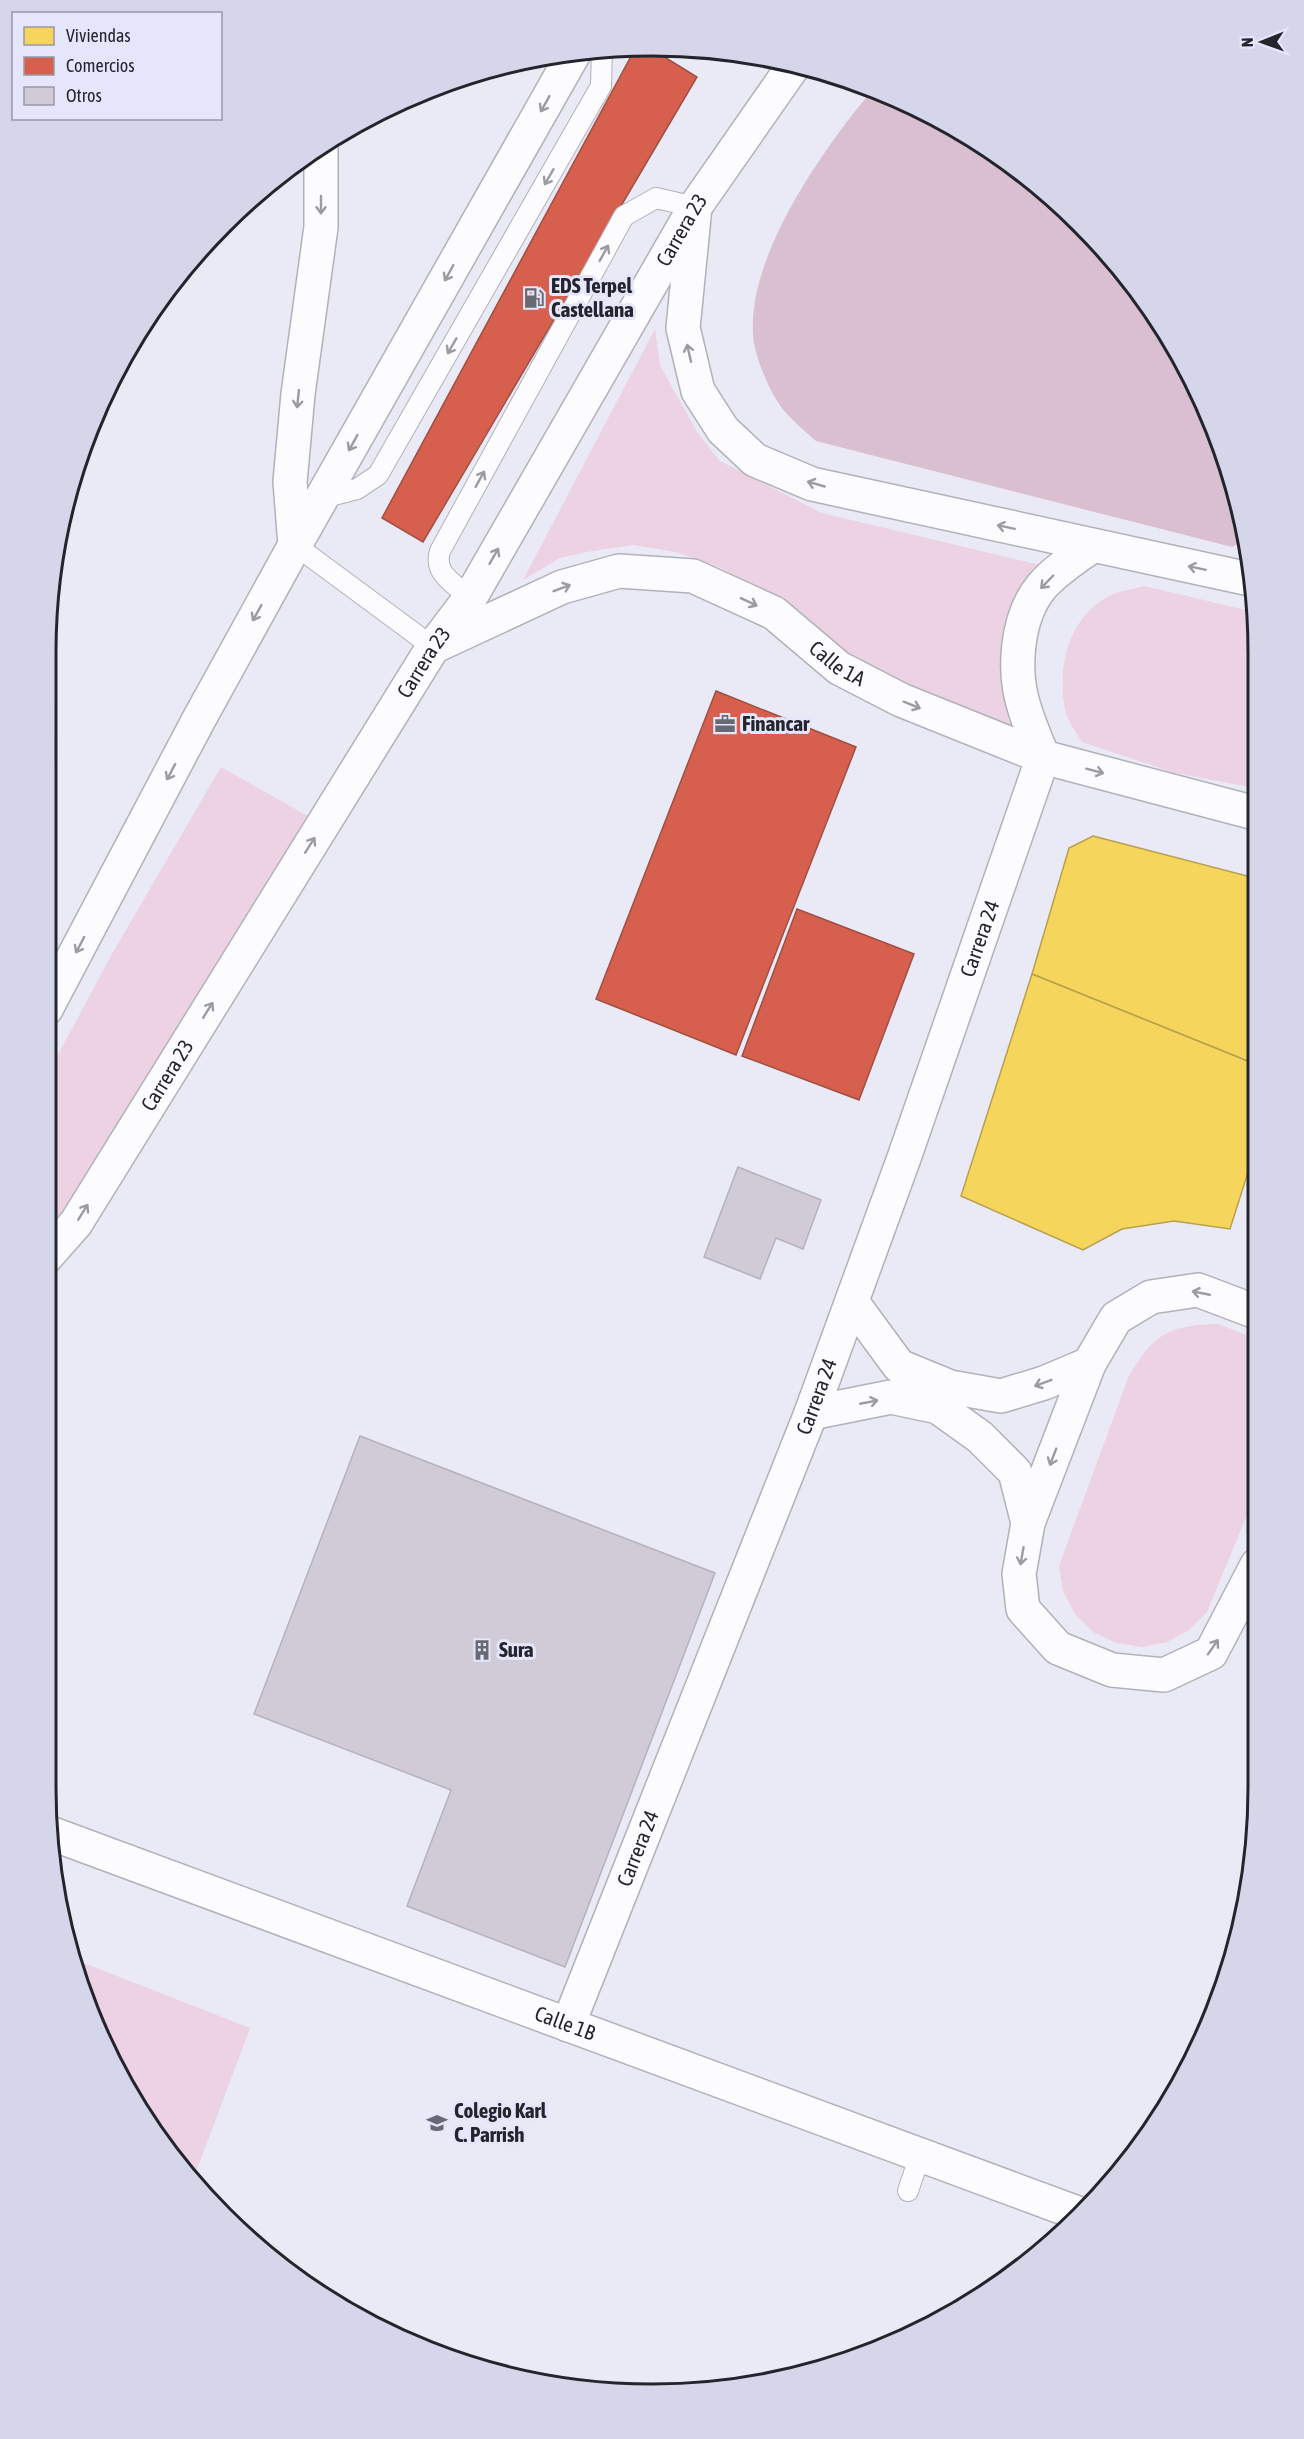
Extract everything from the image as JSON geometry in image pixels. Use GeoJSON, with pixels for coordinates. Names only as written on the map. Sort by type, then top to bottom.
{"type":"FeatureCollection","features":[{"type":"Feature","properties":{"kind":"main road"},"geometry":{"type":"LineString","coordinates":[[56,990],[198,721],[295,545],[569,62]]}},
{"type":"Feature","properties":{"kind":"main road","name":"Carrera 23"},"geometry":{"type":"LineString","coordinates":[[56,1246],[76,1223],[433,647],[470,598],[695,207],[790,72]]}},
{"type":"Feature","properties":{"kind":"main road"},"geometry":{"type":"LineString","coordinates":[[295,545],[290,482],[298,394],[321,227],[321,156]]}},
{"type":"Feature","properties":{"kind":"main road"},"geometry":{"type":"LineString","coordinates":[[695,207],[683,328],[698,391],[723,430],[755,460],[812,484],[1092,546],[1243,575]]}},
{"type":"Feature","properties":{"kind":"main road"},"geometry":{"type":"LineString","coordinates":[[1043,757],[1024,707],[1017,660],[1024,618],[1041,587],[1063,566],[1092,546]]}},
{"type":"Feature","properties":{"kind":"main road","name":"Calle 1A"},"geometry":{"type":"LineString","coordinates":[[433,647],[562,587],[619,571],[693,576],[774,613],[839,668],[902,700],[1043,757],[1248,811]]}},
{"type":"Feature","properties":{"kind":"main road","name":"Carrera 24"},"geometry":{"type":"LineString","coordinates":[[568,2025],[812,1413],[904,1158],[1043,757]]}},
{"type":"Feature","properties":{"kind":"main road"},"geometry":{"type":"LineString","coordinates":[[1248,1308],[1198,1290],[1151,1297],[1116,1318],[1089,1364],[1028,1523],[1019,1574],[1023,1609],[1058,1648],[1112,1670],[1164,1675],[1211,1653],[1248,1583]]}},
{"type":"Feature","properties":{"kind":"main road"},"geometry":{"type":"LineString","coordinates":[[852,1302],[898,1366],[950,1387],[1001,1396],[1044,1383],[1089,1364]]}},
{"type":"Feature","properties":{"kind":"main road"},"geometry":{"type":"LineString","coordinates":[[812,1413],[891,1397],[938,1407],[980,1437],[1015,1472],[1028,1523]]}},
{"type":"Feature","properties":{"kind":"main road","name":"Calle 1B"},"geometry":{"type":"LineString","coordinates":[[58,1836],[1072,2211]]}},
{"type":"Feature","properties":{"kind":"lane"},"geometry":{"type":"LineString","coordinates":[[322,498],[357,489],[378,475],[601,86],[602,58]]}},
{"type":"Feature","properties":{"kind":"lane"},"geometry":{"type":"LineString","coordinates":[[470,598],[440,571],[437,561],[440,550],[624,216],[656,198],[695,207]]}},
{"type":"Feature","properties":{"kind":"lane"},"geometry":{"type":"LineString","coordinates":[[295,545],[433,647]]}},
{"type":"Feature","properties":{"kind":"lane"},"geometry":{"type":"LineString","coordinates":[[908,2191],[920,2155]]}},
{"type":"Feature","properties":{"kind":"shaded area"},"geometry":{"type":"Polygon","coordinates":[[[867,96],[950,135],[1015,179],[1074,230],[1100,259],[1148,321],[1187,388],[1217,460],[1238,544],[1232,547],[816,441],[786,413],[769,387],[754,343],[755,303],[763,270],[776,237],[793,204],[812,171],[867,96]]]}},
{"type":"Feature","properties":{"kind":"shaded area"},"geometry":{"type":"Polygon","coordinates":[[[655,329],[660,365],[697,432],[720,461],[822,513],[1048,567],[1027,590],[1022,731],[994,725],[860,664],[795,608],[719,567],[676,552],[634,545],[592,551],[560,558],[523,580],[655,329]]]}},
{"type":"Feature","properties":{"kind":"shaded area"},"geometry":{"type":"Polygon","coordinates":[[[1145,586],[1247,610],[1248,787],[1175,773],[1082,742],[1065,709],[1063,677],[1069,645],[1075,630],[1095,605],[1122,591],[1145,586]]]}},
{"type":"Feature","properties":{"kind":"shaded area"},"geometry":{"type":"Polygon","coordinates":[[[221,767],[313,819],[56,1222],[56,1058],[112,954],[221,767]]]}},
{"type":"Feature","properties":{"kind":"shaded area"},"geometry":{"type":"Polygon","coordinates":[[[1218,1324],[1248,1337],[1248,1513],[1207,1612],[1189,1630],[1167,1642],[1142,1647],[1116,1643],[1093,1632],[1075,1614],[1063,1591],[1059,1566],[1128,1378],[1145,1352],[1163,1335],[1174,1330],[1218,1324]]]}},
{"type":"Feature","properties":{"kind":"shaded area"},"geometry":{"type":"Polygon","coordinates":[[[82,1962],[250,2028],[196,2171],[156,2118],[135,2085],[101,2015],[82,1962]]]}},
{"type":"Feature","properties":{"kind":"building: Viviendas"},"geometry":{"type":"Polygon","coordinates":[[[1093,836],[1248,876],[1248,1061],[1032,974],[1069,848],[1093,836]]]}},
{"type":"Feature","properties":{"kind":"building: Viviendas"},"geometry":{"type":"Polygon","coordinates":[[[1032,974],[1248,1061],[1248,1172],[1230,1229],[1174,1221],[1122,1229],[1083,1250],[961,1196],[1032,974]]]}},
{"type":"Feature","properties":{"kind":"building: Comercios","name":"EDS Terpel Castellana"},"geometry":{"type":"Polygon","coordinates":[[[663,56],[697,77],[423,542],[382,518],[631,57],[663,56]]]}},
{"type":"Feature","properties":{"kind":"building: Comercios"},"geometry":{"type":"Polygon","coordinates":[[[716,691],[856,747],[736,1055],[596,999],[716,691]]]}},
{"type":"Feature","properties":{"kind":"building: Comercios"},"geometry":{"type":"Polygon","coordinates":[[[797,909],[914,954],[859,1100],[742,1056],[797,909]]]}},
{"type":"Feature","properties":{"kind":"building: Otros"},"geometry":{"type":"Polygon","coordinates":[[[738,1167],[821,1200],[803,1249],[776,1238],[760,1279],[704,1257],[738,1167]]]}},
{"type":"Feature","properties":{"kind":"building: Otros","name":"Sura"},"geometry":{"type":"Polygon","coordinates":[[[360,1436],[715,1573],[565,1967],[407,1906],[451,1790],[254,1714],[360,1436]]]}},
{"type":"Feature","properties":{"kind":"place","name":"EDS Terpel Castellana"},"geometry":{"type":"Point","coordinates":[534,298]}},
{"type":"Feature","properties":{"kind":"place","name":"Financar"},"geometry":{"type":"Point","coordinates":[725,724]}},
{"type":"Feature","properties":{"kind":"place","name":"Sura"},"geometry":{"type":"Point","coordinates":[482,1650]}},
{"type":"Feature","properties":{"kind":"place","name":"Colegio Karl C. Parrish"},"geometry":{"type":"Point","coordinates":[437,2123]}}]}
